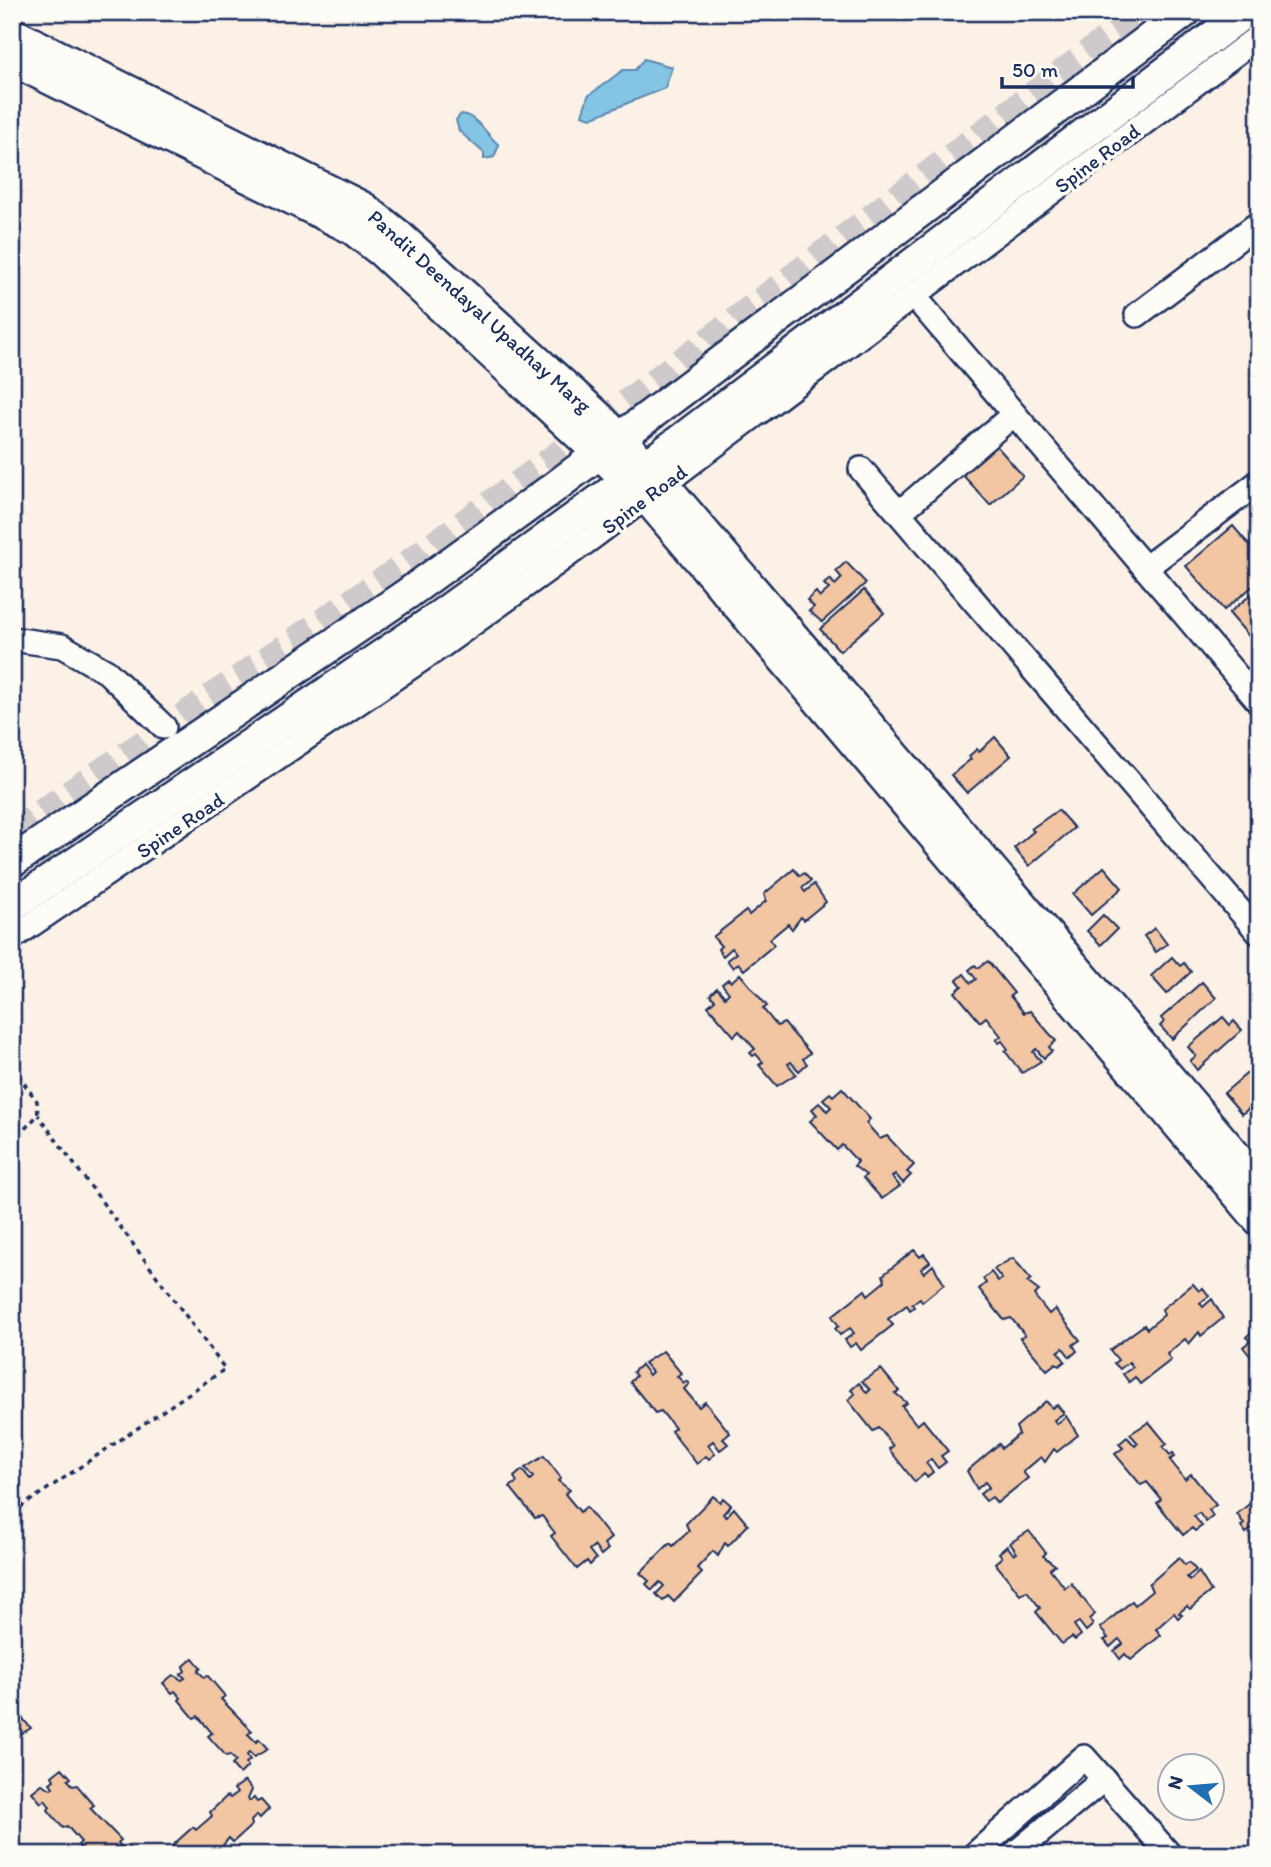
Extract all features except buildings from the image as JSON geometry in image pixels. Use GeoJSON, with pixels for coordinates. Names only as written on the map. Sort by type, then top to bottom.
{"type":"FeatureCollection","features":[{"type":"Feature","properties":{"kind":"main road"},"geometry":{"type":"LineString","coordinates":[[12,862],[407,594],[609,446],[1185,12]]}},
{"type":"Feature","properties":{"kind":"main road","name":"Spine Road"},"geometry":{"type":"LineString","coordinates":[[12,906],[393,648],[645,482],[1245,12]]}},
{"type":"Feature","properties":{"kind":"main road","name":"Pandit Deendayal Upadhay Marg"},"geometry":{"type":"LineString","coordinates":[[12,33],[364,208],[458,289],[645,482],[1250,1177],[1259,1220]]}},
{"type":"Feature","properties":{"kind":"main road","name":"Pandit Deendayal Upadhay Marg"},"geometry":{"type":"LineString","coordinates":[[12,60],[351,228],[609,446]]}},
{"type":"Feature","properties":{"kind":"street","name":"Spine Road"},"geometry":{"type":"LineString","coordinates":[[12,938],[443,645],[645,482],[914,296],[1259,36]]}},
{"type":"Feature","properties":{"kind":"street"},"geometry":{"type":"LineString","coordinates":[[1138,315],[1259,223]]}},
{"type":"Feature","properties":{"kind":"street"},"geometry":{"type":"LineString","coordinates":[[914,296],[1259,702]]}},
{"type":"Feature","properties":{"kind":"street"},"geometry":{"type":"LineString","coordinates":[[899,513],[1014,414]]}},
{"type":"Feature","properties":{"kind":"street"},"geometry":{"type":"LineString","coordinates":[[861,470],[1259,933]]}},
{"type":"Feature","properties":{"kind":"street"},"geometry":{"type":"LineString","coordinates":[[1145,568],[1259,482]]}},
{"type":"Feature","properties":{"kind":"street"},"geometry":{"type":"LineString","coordinates":[[12,639],[62,646],[107,672],[164,727]]}},
{"type":"Feature","properties":{"kind":"street"},"geometry":{"type":"LineString","coordinates":[[974,1855],[1084,1757],[1170,1855]]}},
{"type":"Feature","properties":{"kind":"street"},"geometry":{"type":"LineString","coordinates":[[1013,1855],[1104,1779]]}},
{"type":"Feature","properties":{"kind":"path"},"geometry":{"type":"LineString","coordinates":[[12,1067],[37,1101],[38,1115],[225,1369],[12,1513]]}},
{"type":"Feature","properties":{"kind":"path"},"geometry":{"type":"LineString","coordinates":[[12,1142],[38,1115]]}},
{"type":"Feature","properties":{"kind":"water"},"geometry":{"type":"Polygon","coordinates":[[[644,59],[672,67],[665,88],[591,118],[582,115],[588,96],[623,70],[635,70],[644,59]]]}},
{"type":"Feature","properties":{"kind":"water"},"geometry":{"type":"Polygon","coordinates":[[[461,114],[477,122],[499,145],[494,157],[484,159],[484,153],[459,131],[456,120],[461,114]]]}},
{"type":"Feature","properties":{"kind":"tunnel"},"geometry":{"type":"LineString","coordinates":[[12,830],[392,572],[541,465],[1139,12]]}}]}
